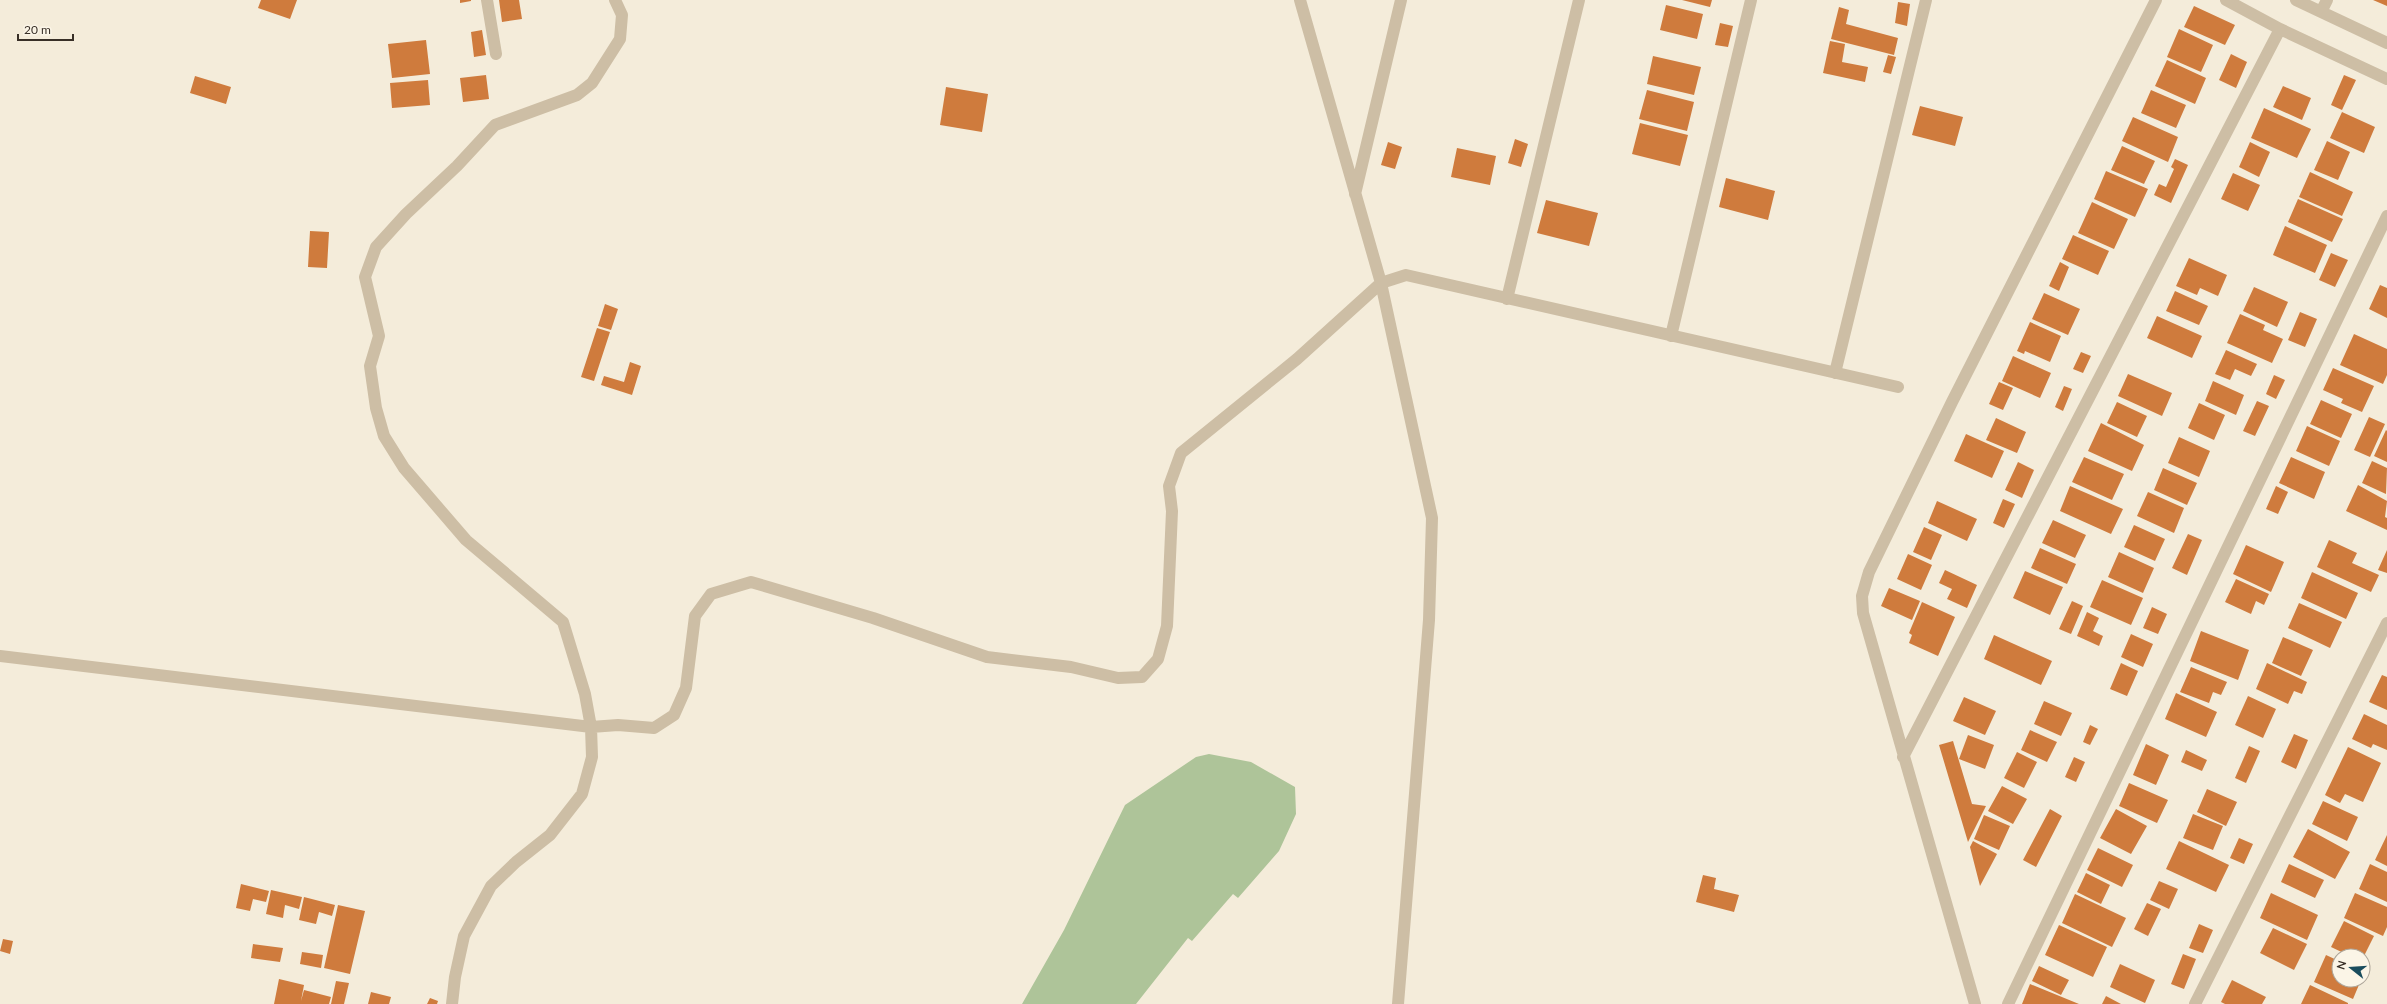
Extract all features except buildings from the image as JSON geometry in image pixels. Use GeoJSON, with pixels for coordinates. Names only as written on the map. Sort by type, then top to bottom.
{"type":"FeatureCollection","features":[{"type":"Feature","properties":{"kind":"street"},"geometry":{"type":"LineString","coordinates":[[487,0],[496,54]]}},
{"type":"Feature","properties":{"kind":"street"},"geometry":{"type":"LineString","coordinates":[[452,1004],[455,977],[464,936],[491,886],[516,862],[550,835],[582,794],[592,757],[591,727],[585,694],[563,622],[466,540],[404,468],[384,436],[376,408],[370,366],[380,336],[365,277],[376,247],[494,125],[577,95],[592,83],[620,39],[622,15],[615,0]]}},
{"type":"Feature","properties":{"kind":"street"},"geometry":{"type":"LineString","coordinates":[[1300,0],[1354,195],[1381,283],[1432,518],[1429,628],[1398,1004]]}},
{"type":"Feature","properties":{"kind":"street"},"geometry":{"type":"LineString","coordinates":[[1354,195],[1400,0]]}},
{"type":"Feature","properties":{"kind":"street"},"geometry":{"type":"LineString","coordinates":[[1507,299],[1579,0]]}},
{"type":"Feature","properties":{"kind":"street"},"geometry":{"type":"LineString","coordinates":[[1671,336],[1751,0]]}},
{"type":"Feature","properties":{"kind":"street"},"geometry":{"type":"LineString","coordinates":[[1835,373],[1926,0]]}},
{"type":"Feature","properties":{"kind":"street"},"geometry":{"type":"LineString","coordinates":[[1975,1004],[1863,613],[1862,596],[1869,572],[1955,395],[2156,0]]}},
{"type":"Feature","properties":{"kind":"street"},"geometry":{"type":"LineString","coordinates":[[2226,0],[2280,29],[2387,79]]}},
{"type":"Feature","properties":{"kind":"street"},"geometry":{"type":"LineString","coordinates":[[2296,0],[2387,43]]}},
{"type":"Feature","properties":{"kind":"street"},"geometry":{"type":"LineString","coordinates":[[2321,12],[2327,0]]}},
{"type":"Feature","properties":{"kind":"street"},"geometry":{"type":"LineString","coordinates":[[1903,757],[2280,29]]}},
{"type":"Feature","properties":{"kind":"street"},"geometry":{"type":"LineString","coordinates":[[2008,1004],[2387,216]]}},
{"type":"Feature","properties":{"kind":"street"},"geometry":{"type":"LineString","coordinates":[[0,656],[591,727],[618,725],[654,728],[674,715],[686,688],[695,616],[711,594],[751,582],[873,618],[987,657],[1071,667],[1118,678],[1142,677],[1158,659],[1167,626],[1172,511],[1169,486],[1181,453],[1297,359],[1381,283],[1406,275],[1898,387]]}},
{"type":"Feature","properties":{"kind":"street"},"geometry":{"type":"LineString","coordinates":[[2195,1004],[2387,622]]}},
{"type":"Feature","properties":{"kind":"green space"},"geometry":{"type":"Polygon","coordinates":[[[1209,754],[1251,762],[1295,787],[1296,814],[1279,851],[1238,898],[1233,894],[1192,941],[1188,938],[1136,1004],[1022,1004],[1064,930],[1125,805],[1196,757],[1209,754]]]}}]}
